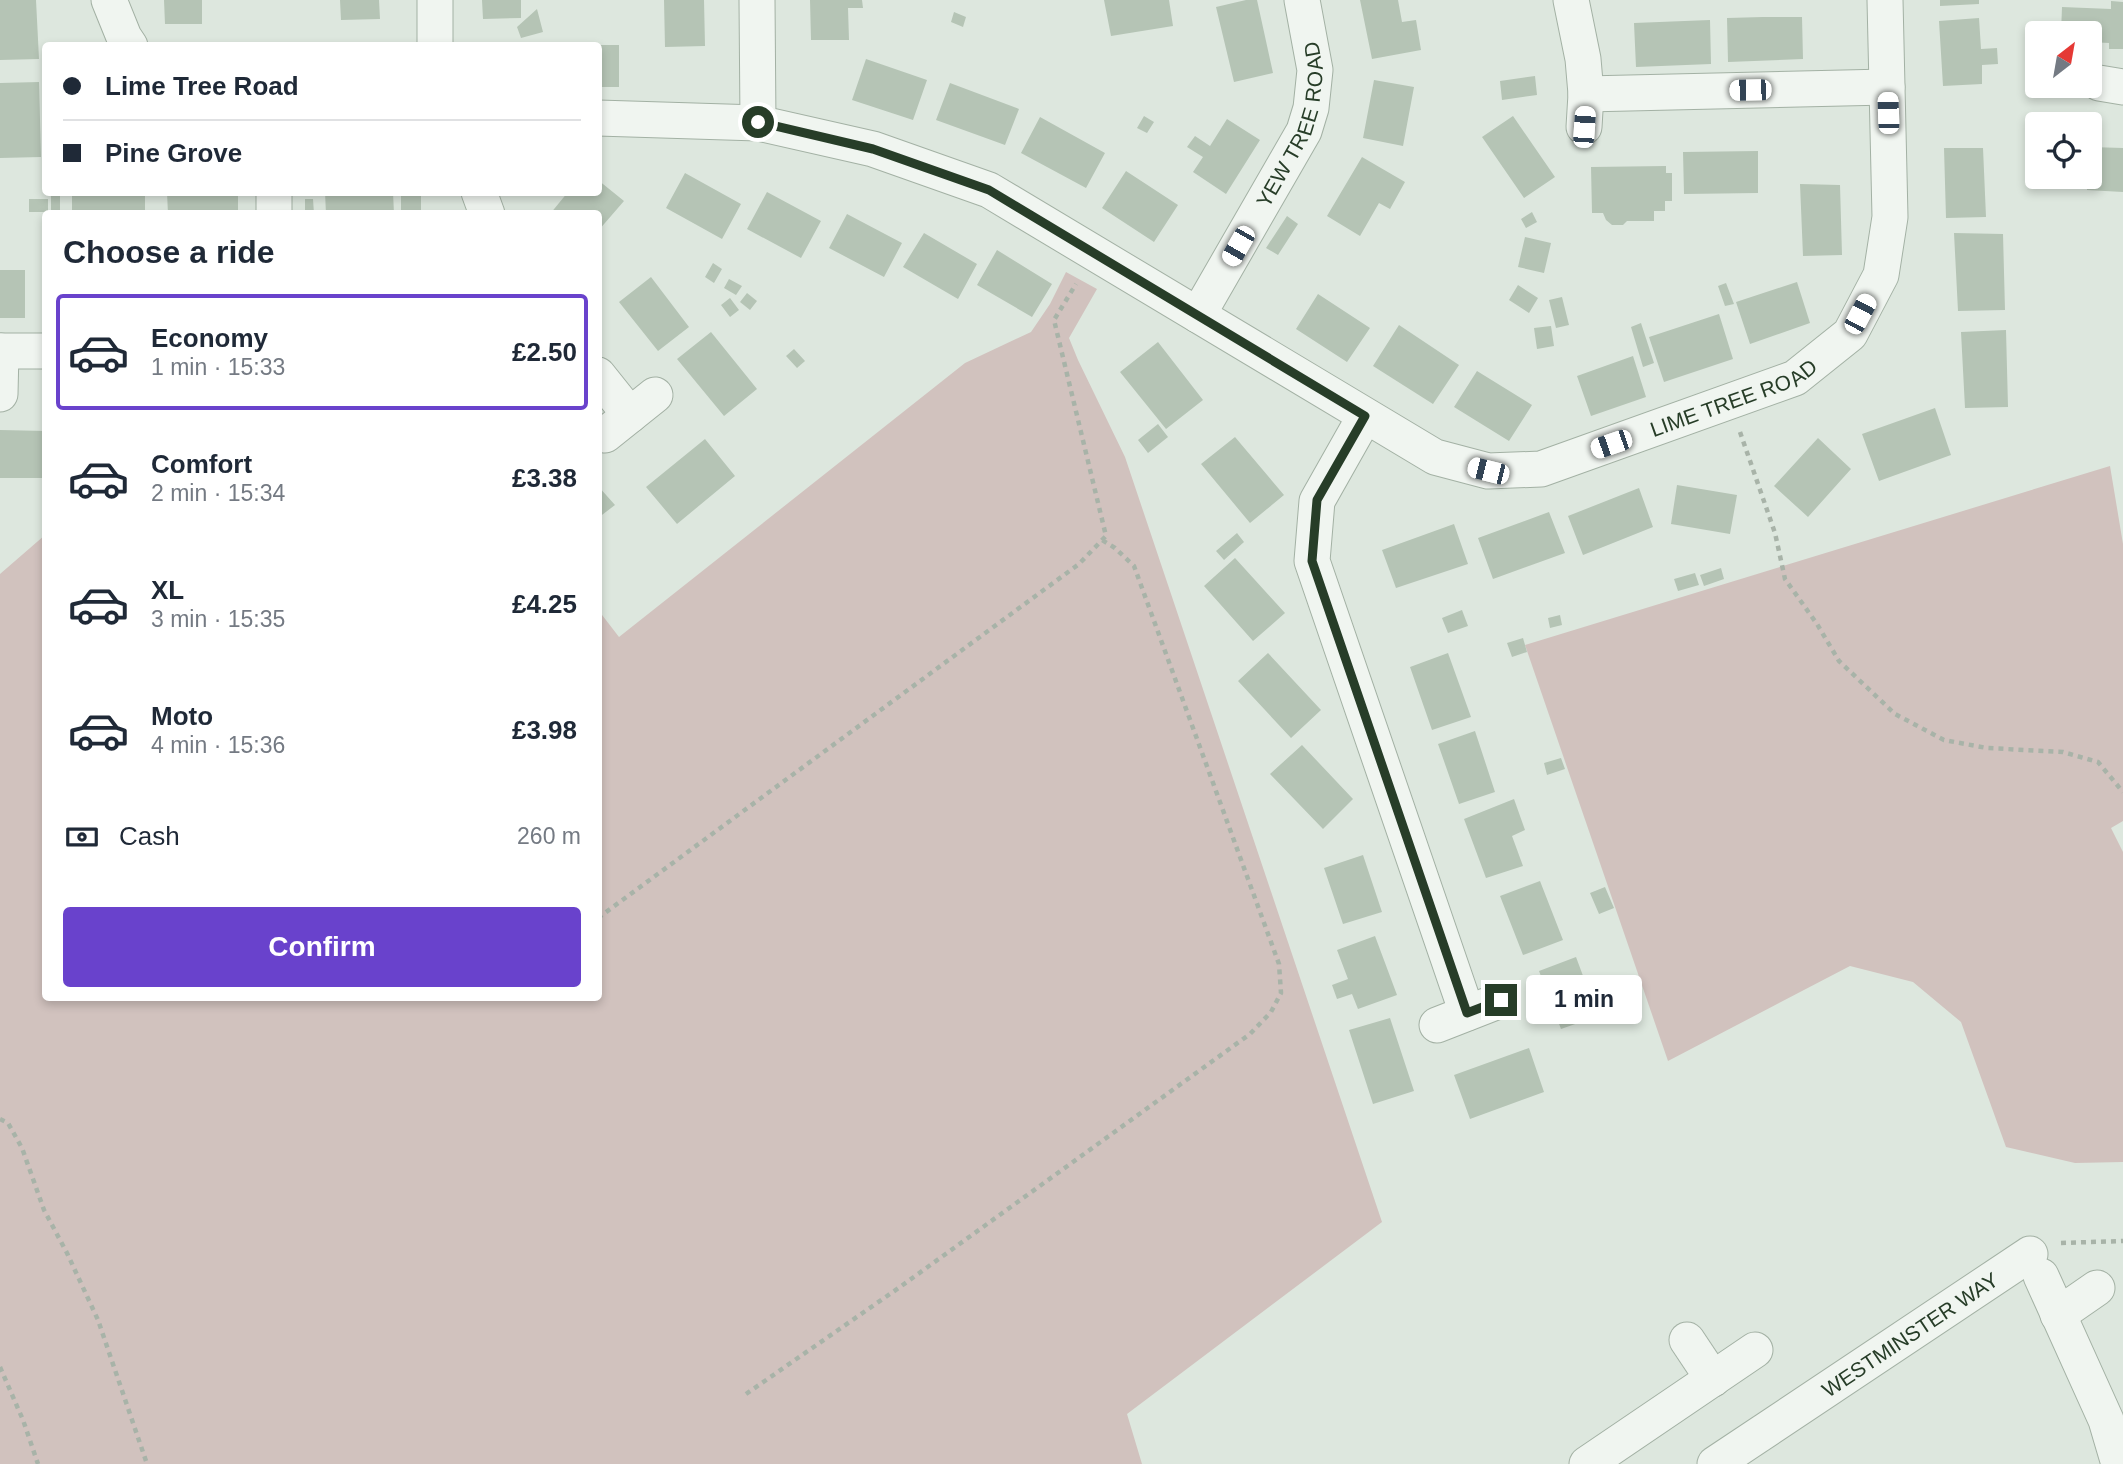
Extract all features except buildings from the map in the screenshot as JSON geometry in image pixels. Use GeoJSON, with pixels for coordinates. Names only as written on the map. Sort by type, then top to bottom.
{"type":"FeatureCollection","features":[{"type":"Feature","properties":{"kind":"street"},"geometry":{"type":"LineString","coordinates":[[110,0],[127,42]]}},
{"type":"Feature","properties":{"kind":"street"},"geometry":{"type":"LineString","coordinates":[[435,0],[435,42]]}},
{"type":"Feature","properties":{"kind":"street"},"geometry":{"type":"LineString","coordinates":[[757,0],[758,122]]}},
{"type":"Feature","properties":{"kind":"street","name":"YEW TREE ROAD"},"geometry":{"type":"LineString","coordinates":[[1198,315],[1304,131],[1311,108],[1315,70],[1302,0]]}},
{"type":"Feature","properties":{"kind":"street"},"geometry":{"type":"LineString","coordinates":[[1571,0],[1583,59],[1585,110],[1887,87]]}},
{"type":"Feature","properties":{"kind":"street","name":"LIME TREE ROAD"},"geometry":{"type":"LineString","coordinates":[[602,118],[758,122],[873,149],[989,190],[1435,457],[1488,471],[1541,469],[1795,378],[1850,334],[1881,275],[1891,217],[1885,0]]}},
{"type":"Feature","properties":{"kind":"street"},"geometry":{"type":"LineString","coordinates":[[0,394],[0,351],[42,351]]}},
{"type":"Feature","properties":{"kind":"street"},"geometry":{"type":"LineString","coordinates":[[602,380],[630,415]]}},
{"type":"Feature","properties":{"kind":"street"},"geometry":{"type":"LineString","coordinates":[[1365,416],[1317,500],[1312,561],[1452,1019],[1501,1000]]}},
{"type":"Feature","properties":{"kind":"street","name":"WESTMINSTER WAY"},"geometry":{"type":"LineString","coordinates":[[1715,1464],[1791,1413],[2035,1265],[2106,1420],[2119,1464]]}},
{"type":"Feature","properties":{"kind":"street"},"geometry":{"type":"LineString","coordinates":[[2057,1315],[2097,1288]]}},
{"type":"Feature","properties":{"kind":"street"},"geometry":{"type":"LineString","coordinates":[[1687,1340],[1713,1379]]}},
{"type":"Feature","properties":{"kind":"street"},"geometry":{"type":"LineString","coordinates":[[1587,1464],[1755,1350]]}},
{"type":"Feature","properties":{"kind":"path"},"geometry":{"type":"LineString","coordinates":[[602,915],[1079,564],[1106,536],[1054,320],[1095,253]]}},
{"type":"Feature","properties":{"kind":"path"},"geometry":{"type":"LineString","coordinates":[[1729,402],[1775,533],[1786,579],[1839,661],[1895,713],[1944,740],[1987,748],[2075,755],[2098,762],[2123,792]]}},
{"type":"Feature","properties":{"kind":"path"},"geometry":{"type":"LineString","coordinates":[[746,1394],[911,1279],[1250,1034],[1270,1012],[1281,993],[1279,964],[1134,566],[1102,540]]}},
{"type":"Feature","properties":{"kind":"path"},"geometry":{"type":"LineString","coordinates":[[0,1119],[8,1123],[22,1149],[44,1210],[98,1320],[147,1464]]}},
{"type":"Feature","properties":{"kind":"path"},"geometry":{"type":"LineString","coordinates":[[0,1367],[38,1464]]}},
{"type":"Feature","properties":{"kind":"shaded area"},"geometry":{"type":"Polygon","coordinates":[[[1066,272],[1097,289],[1069,338],[1125,457],[1382,1222],[1127,1414],[1142,1464],[0,1464],[0,574],[42,538],[42,1001],[602,1001],[602,615],[619,637],[965,363],[1031,332],[1050,304],[1066,272]]]}},
{"type":"Feature","properties":{"kind":"shaded area"},"geometry":{"type":"Polygon","coordinates":[[[2110,466],[2123,544],[2123,821],[2111,828],[2123,852],[2123,1162],[2075,1163],[2006,1147],[1961,1022],[1913,982],[1850,966],[1668,1061],[1525,645],[2110,466]]]}},
{"type":"Feature","properties":{"kind":"route"},"geometry":{"type":"LineString","coordinates":[[758,122],[873,149],[989,190],[1365,416],[1317,500],[1312,561],[1467,1013],[1501,1000]]}}]}
